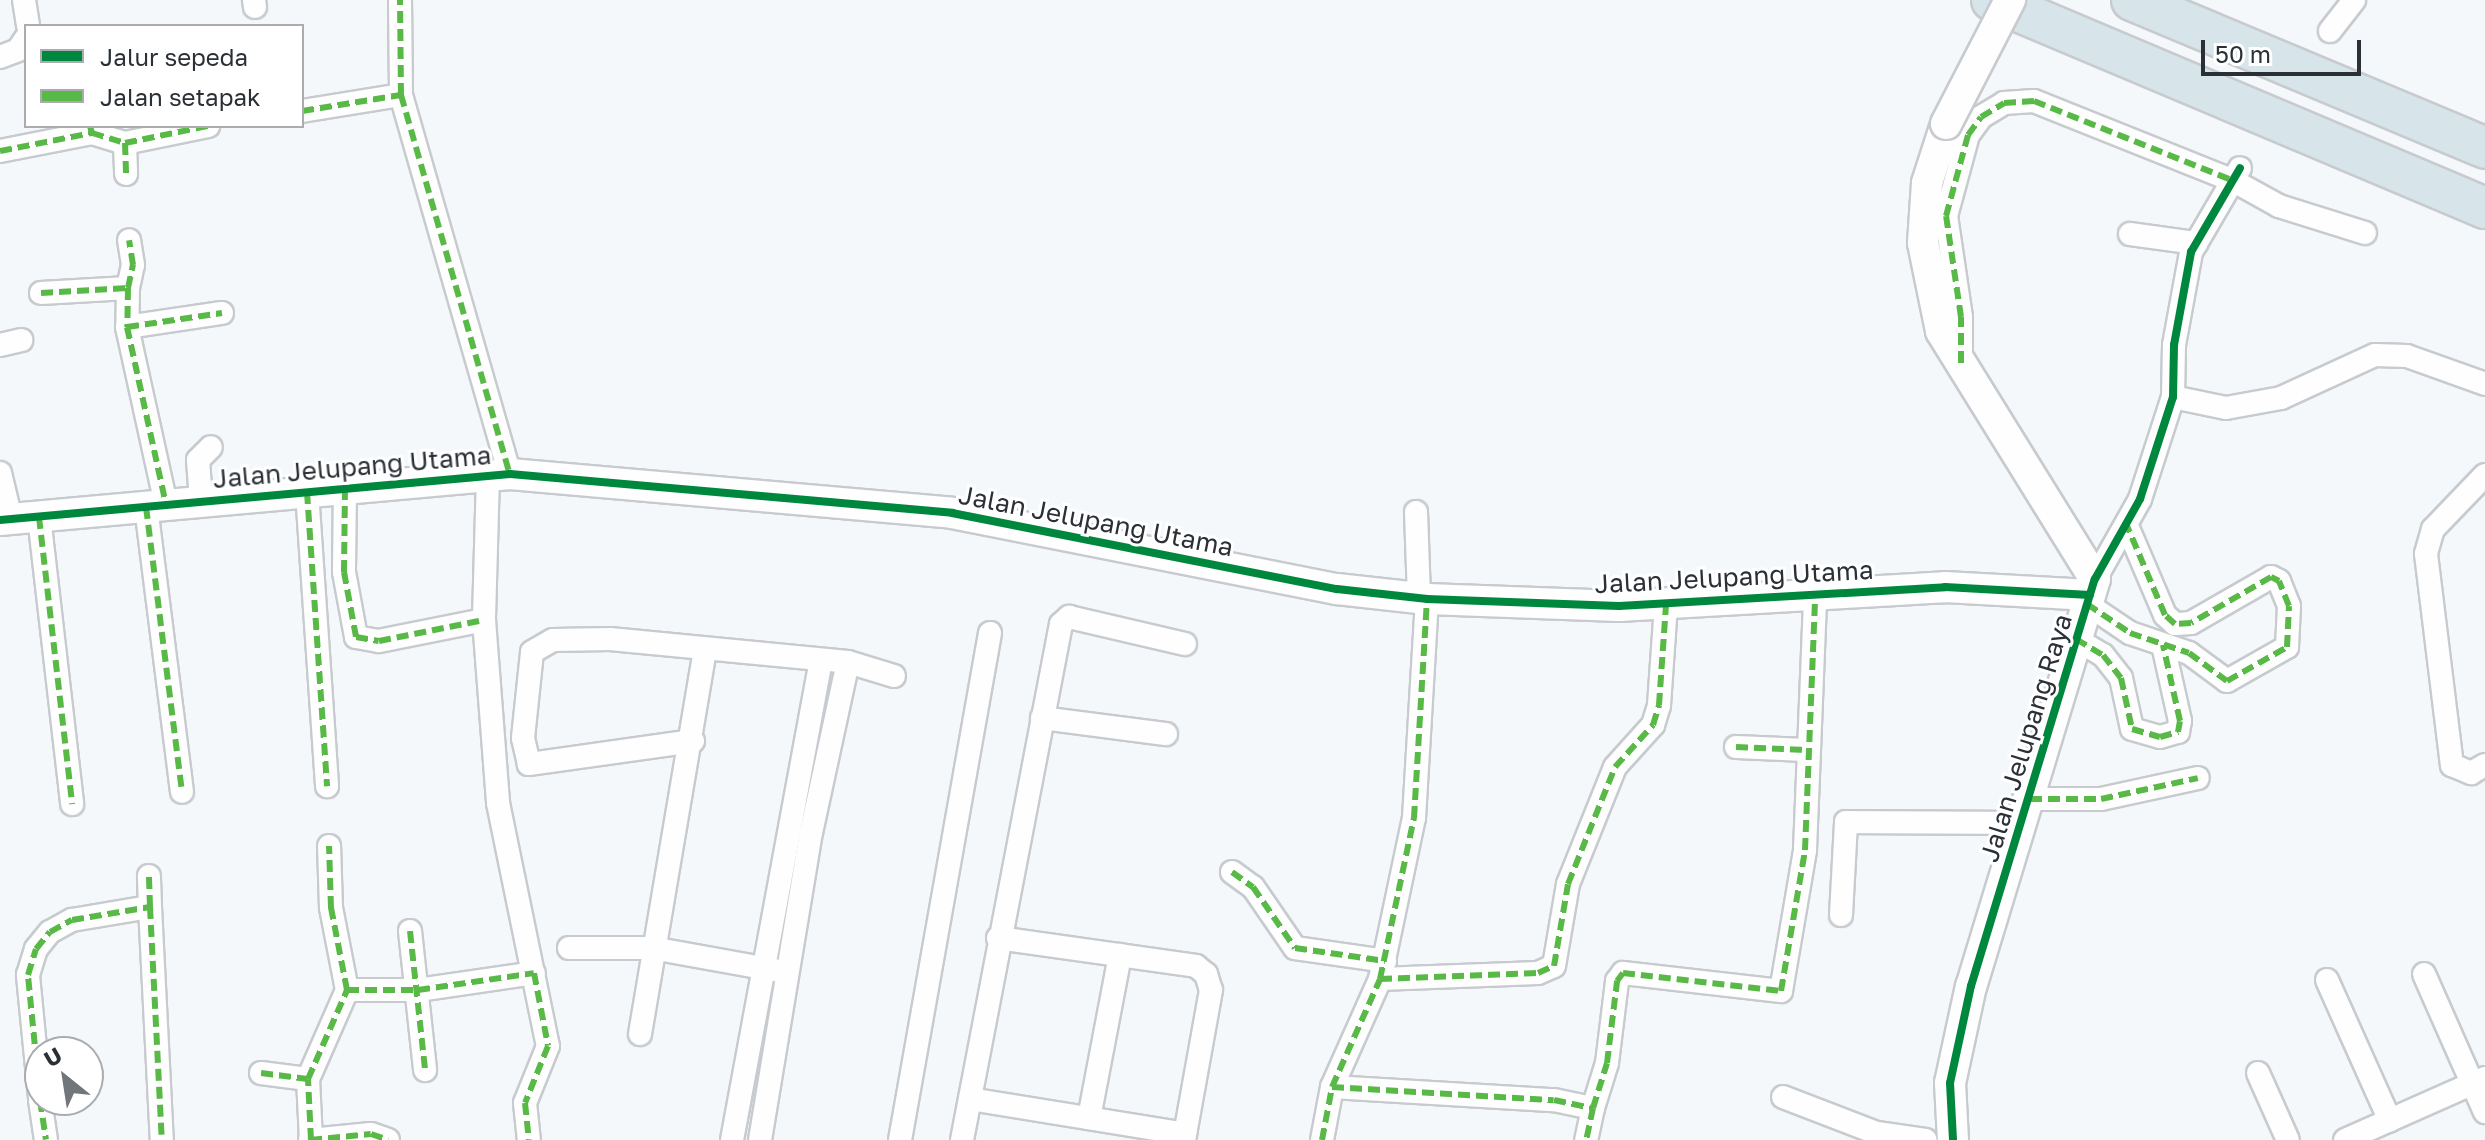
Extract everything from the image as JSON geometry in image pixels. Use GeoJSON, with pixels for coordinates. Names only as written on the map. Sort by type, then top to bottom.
{"type":"FeatureCollection","features":[{"type":"Feature","properties":{"kind":"highway"},"geometry":{"type":"LineString","coordinates":[[1992,0],[2485,208]]}},
{"type":"Feature","properties":{"kind":"highway"},"geometry":{"type":"LineString","coordinates":[[2132,0],[2485,148]]}},
{"type":"Feature","properties":{"kind":"street"},"geometry":{"type":"LineString","coordinates":[[24,0],[28,24]]}},
{"type":"Feature","properties":{"kind":"street"},"geometry":{"type":"LineString","coordinates":[[400,0],[401,95],[499,475],[484,620],[499,816],[548,1046],[525,1103],[529,1140]]}},
{"type":"Feature","properties":{"kind":"street"},"geometry":{"type":"LineString","coordinates":[[2010,0],[1946,124],[1927,183],[1923,243],[1941,331],[2091,593],[2130,633],[2189,653],[2227,681],[2287,647],[2289,606],[2279,581],[2271,577],[2191,623],[2175,624],[2165,615],[2127,526]]}},
{"type":"Feature","properties":{"kind":"street"},"geometry":{"type":"LineString","coordinates":[[2330,31],[2354,0]]}},
{"type":"Feature","properties":{"kind":"street"},"geometry":{"type":"LineString","coordinates":[[0,57],[18,50],[24,41]]}},
{"type":"Feature","properties":{"kind":"street"},"geometry":{"type":"LineString","coordinates":[[304,111],[401,95]]}},
{"type":"Feature","properties":{"kind":"street"},"geometry":{"type":"LineString","coordinates":[[1961,363],[1961,317],[1946,216],[1968,135],[1981,117],[2004,103],[2034,101],[2236,174],[2279,206],[2365,233]]}},
{"type":"Feature","properties":{"kind":"street"},"geometry":{"type":"LineString","coordinates":[[0,151],[91,129],[125,143],[198,128]]}},
{"type":"Feature","properties":{"kind":"street"},"geometry":{"type":"LineString","coordinates":[[125,143],[126,174]]}},
{"type":"Feature","properties":{"kind":"street","name":"Jalan Jelupang Raya"},"geometry":{"type":"LineString","coordinates":[[1953,1140],[1950,1083],[1971,986],[2091,593],[2127,526],[2173,397],[2174,345],[2196,243],[2236,174]]}},
{"type":"Feature","properties":{"kind":"street"},"geometry":{"type":"LineString","coordinates":[[2130,234],[2196,243]]}},
{"type":"Feature","properties":{"kind":"street"},"geometry":{"type":"LineString","coordinates":[[129,240],[133,265],[128,288],[127,327],[156,506],[182,792]]}},
{"type":"Feature","properties":{"kind":"street"},"geometry":{"type":"LineString","coordinates":[[41,293],[128,288]]}},
{"type":"Feature","properties":{"kind":"street"},"geometry":{"type":"LineString","coordinates":[[127,327],[222,313]]}},
{"type":"Feature","properties":{"kind":"street"},"geometry":{"type":"LineString","coordinates":[[2173,397],[2226,408],[2281,398],[2375,355],[2407,356],[2485,384]]}},
{"type":"Feature","properties":{"kind":"street"},"geometry":{"type":"LineString","coordinates":[[201,500],[198,460],[211,447]]}},
{"type":"Feature","properties":{"kind":"street"},"geometry":{"type":"LineString","coordinates":[[0,473],[17,519],[72,804]]}},
{"type":"Feature","properties":{"kind":"street","name":"Jalan Jelupang Utama"},"geometry":{"type":"LineString","coordinates":[[17,519],[499,475],[952,513],[1068,539],[1337,589],[1423,599],[1666,605],[1815,598],[1945,587],[2091,593]]}},
{"type":"Feature","properties":{"kind":"street"},"geometry":{"type":"LineString","coordinates":[[2485,475],[2433,529],[2426,554],[2452,765],[2471,773],[2485,765]]}},
{"type":"Feature","properties":{"kind":"street"},"geometry":{"type":"LineString","coordinates":[[345,488],[344,572],[356,637],[379,641],[484,620]]}},
{"type":"Feature","properties":{"kind":"street"},"geometry":{"type":"LineString","coordinates":[[307,492],[327,786]]}},
{"type":"Feature","properties":{"kind":"street"},"geometry":{"type":"LineString","coordinates":[[1322,1140],[1332,1087],[1383,970],[1414,818],[1423,599],[1416,512]]}},
{"type":"Feature","properties":{"kind":"street"},"geometry":{"type":"LineString","coordinates":[[1586,1140],[1607,1063],[1617,981],[1623,973],[1781,991],[1805,850],[1806,750],[1814,685],[1815,598]]}},
{"type":"Feature","properties":{"kind":"street"},"geometry":{"type":"LineString","coordinates":[[1232,872],[1253,887],[1295,948],[1383,970],[1538,973],[1554,966],[1568,884],[1615,767],[1653,725],[1659,705],[1666,605]]}},
{"type":"Feature","properties":{"kind":"street"},"geometry":{"type":"LineString","coordinates":[[962,1140],[998,938],[1061,624],[1069,617],[1185,644]]}},
{"type":"Feature","properties":{"kind":"street"},"geometry":{"type":"LineString","coordinates":[[900,1140],[990,633]]}},
{"type":"Feature","properties":{"kind":"street"},"geometry":{"type":"LineString","coordinates":[[693,741],[529,764],[523,738],[532,652],[553,640],[610,639],[848,662],[894,676]]}},
{"type":"Feature","properties":{"kind":"street"},"geometry":{"type":"LineString","coordinates":[[2076,639],[2103,655],[2121,678],[2132,729],[2160,737],[2178,732],[2180,721],[2163,645]]}},
{"type":"Feature","properties":{"kind":"street"},"geometry":{"type":"LineString","coordinates":[[640,1034],[652,948],[693,741],[705,650]]}},
{"type":"Feature","properties":{"kind":"street"},"geometry":{"type":"LineString","coordinates":[[732,1140],[761,969],[821,660]]}},
{"type":"Feature","properties":{"kind":"street"},"geometry":{"type":"LineString","coordinates":[[760,1140],[811,833],[848,662]]}},
{"type":"Feature","properties":{"kind":"street"},"geometry":{"type":"LineString","coordinates":[[1042,718],[1166,734]]}},
{"type":"Feature","properties":{"kind":"street"},"geometry":{"type":"LineString","coordinates":[[1736,747],[1806,750]]}},
{"type":"Feature","properties":{"kind":"street"},"geometry":{"type":"LineString","coordinates":[[1841,915],[1846,822],[2025,811],[2101,799],[2198,778]]}},
{"type":"Feature","properties":{"kind":"street"},"geometry":{"type":"LineString","coordinates":[[329,846],[331,908],[347,990],[308,1079],[310,1140],[371,1134],[388,1140]]}},
{"type":"Feature","properties":{"kind":"street"},"geometry":{"type":"LineString","coordinates":[[149,876],[162,1140]]}},
{"type":"Feature","properties":{"kind":"street"},"geometry":{"type":"LineString","coordinates":[[34,1036],[28,975],[36,949],[50,932],[72,920],[150,907]]}},
{"type":"Feature","properties":{"kind":"street"},"geometry":{"type":"LineString","coordinates":[[410,931],[425,1070]]}},
{"type":"Feature","properties":{"kind":"street"},"geometry":{"type":"LineString","coordinates":[[970,1099],[1185,1137],[1211,982],[1196,966],[998,938]]}},
{"type":"Feature","properties":{"kind":"street"},"geometry":{"type":"LineString","coordinates":[[569,948],[652,948],[761,969],[789,971]]}},
{"type":"Feature","properties":{"kind":"street"},"geometry":{"type":"LineString","coordinates":[[1089,1118],[1120,955]]}},
{"type":"Feature","properties":{"kind":"street"},"geometry":{"type":"LineString","coordinates":[[347,990],[418,990],[534,973]]}},
{"type":"Feature","properties":{"kind":"street"},"geometry":{"type":"LineString","coordinates":[[2424,974],[2479,1080],[2485,1112]]}},
{"type":"Feature","properties":{"kind":"street"},"geometry":{"type":"LineString","coordinates":[[2327,980],[2390,1121]]}},
{"type":"Feature","properties":{"kind":"street"},"geometry":{"type":"LineString","coordinates":[[261,1073],[308,1079]]}},
{"type":"Feature","properties":{"kind":"street"},"geometry":{"type":"LineString","coordinates":[[2258,1073],[2288,1140]]}},
{"type":"Feature","properties":{"kind":"street"},"geometry":{"type":"LineString","coordinates":[[2345,1140],[2479,1080]]}},
{"type":"Feature","properties":{"kind":"street"},"geometry":{"type":"LineString","coordinates":[[1332,1087],[1554,1100],[1593,1108]]}},
{"type":"Feature","properties":{"kind":"street"},"geometry":{"type":"LineString","coordinates":[[1783,1097],[1877,1133],[1926,1140]]}},
{"type":"Feature","properties":{"kind":"street"},"geometry":{"type":"LineString","coordinates":[[42,1116],[46,1140]]}},
{"type":"Feature","properties":{"kind":"marked path"},"geometry":{"type":"LineString","coordinates":[[304,111],[401,95],[400,0]]}},
{"type":"Feature","properties":{"kind":"marked path"},"geometry":{"type":"LineString","coordinates":[[401,95],[510,474]]}},
{"type":"Feature","properties":{"kind":"marked path"},"geometry":{"type":"LineString","coordinates":[[1961,363],[1961,317],[1946,216],[1968,135],[1981,117],[2004,103],[2034,101],[2232,180]]}},
{"type":"Feature","properties":{"kind":"marked path"},"geometry":{"type":"LineString","coordinates":[[91,128],[92,133],[125,143],[198,128]]}},
{"type":"Feature","properties":{"kind":"marked path"},"geometry":{"type":"LineString","coordinates":[[0,151],[92,133]]}},
{"type":"Feature","properties":{"kind":"marked path"},"geometry":{"type":"LineString","coordinates":[[125,143],[126,174]]}},
{"type":"Feature","properties":{"kind":"marked path"},"geometry":{"type":"LineString","coordinates":[[128,288],[133,265],[129,240]]}},
{"type":"Feature","properties":{"kind":"marked path"},"geometry":{"type":"LineString","coordinates":[[41,293],[128,288],[127,327],[166,504]]}},
{"type":"Feature","properties":{"kind":"marked path"},"geometry":{"type":"LineString","coordinates":[[127,327],[222,313]]}},
{"type":"Feature","properties":{"kind":"marked path"},"geometry":{"type":"LineString","coordinates":[[345,488],[344,572],[356,637],[379,641],[484,620]]}},
{"type":"Feature","properties":{"kind":"marked path"},"geometry":{"type":"LineString","coordinates":[[307,492],[327,786]]}},
{"type":"Feature","properties":{"kind":"marked path"},"geometry":{"type":"LineString","coordinates":[[146,507],[182,792]]}},
{"type":"Feature","properties":{"kind":"marked path"},"geometry":{"type":"LineString","coordinates":[[39,517],[72,804]]}},
{"type":"Feature","properties":{"kind":"marked path"},"geometry":{"type":"LineString","coordinates":[[2087,604],[2130,633],[2189,653],[2227,681],[2287,647],[2289,606],[2279,581],[2271,577],[2191,623],[2175,624],[2165,615],[2127,526]]}},
{"type":"Feature","properties":{"kind":"marked path"},"geometry":{"type":"LineString","coordinates":[[1593,1108],[1607,1063],[1617,981],[1623,973],[1781,991],[1805,850],[1815,598]]}},
{"type":"Feature","properties":{"kind":"marked path"},"geometry":{"type":"LineString","coordinates":[[1332,1087],[1380,979],[1414,818],[1427,599]]}},
{"type":"Feature","properties":{"kind":"marked path"},"geometry":{"type":"LineString","coordinates":[[1380,979],[1538,973],[1554,966],[1568,884],[1615,767],[1653,725],[1659,705],[1666,605]]}},
{"type":"Feature","properties":{"kind":"marked path"},"geometry":{"type":"LineString","coordinates":[[2076,639],[2103,655],[2121,678],[2132,729],[2160,737],[2178,732],[2180,721],[2163,645]]}},
{"type":"Feature","properties":{"kind":"marked path"},"geometry":{"type":"LineString","coordinates":[[1736,747],[1806,750]]}},
{"type":"Feature","properties":{"kind":"marked path"},"geometry":{"type":"LineString","coordinates":[[2030,799],[2101,799],[2198,778]]}},
{"type":"Feature","properties":{"kind":"marked path"},"geometry":{"type":"LineString","coordinates":[[311,1140],[308,1079],[347,990],[331,908],[329,846]]}},
{"type":"Feature","properties":{"kind":"marked path"},"geometry":{"type":"LineString","coordinates":[[1232,872],[1253,887],[1295,948],[1385,961]]}},
{"type":"Feature","properties":{"kind":"marked path"},"geometry":{"type":"LineString","coordinates":[[34,1036],[28,975],[36,949],[50,932],[72,920],[150,907],[149,876]]}},
{"type":"Feature","properties":{"kind":"marked path"},"geometry":{"type":"LineString","coordinates":[[150,907],[162,1140]]}},
{"type":"Feature","properties":{"kind":"marked path"},"geometry":{"type":"LineString","coordinates":[[410,931],[425,1070]]}},
{"type":"Feature","properties":{"kind":"marked path"},"geometry":{"type":"LineString","coordinates":[[347,990],[418,990],[534,973],[548,1046],[525,1103],[529,1140]]}},
{"type":"Feature","properties":{"kind":"marked path"},"geometry":{"type":"LineString","coordinates":[[261,1073],[308,1079]]}},
{"type":"Feature","properties":{"kind":"marked path"},"geometry":{"type":"LineString","coordinates":[[1322,1140],[1332,1087],[1554,1100],[1593,1108],[1586,1140]]}},
{"type":"Feature","properties":{"kind":"marked path"},"geometry":{"type":"LineString","coordinates":[[42,1116],[46,1140]]}},
{"type":"Feature","properties":{"kind":"marked path"},"geometry":{"type":"LineString","coordinates":[[310,1140],[371,1134],[388,1140]]}},
{"type":"Feature","properties":{"kind":"cycle path"},"geometry":{"type":"LineString","coordinates":[[1953,1140],[1950,1083],[1971,986],[2095,579],[2140,499],[2173,397],[2174,345],[2191,252],[2240,168]]}},
{"type":"Feature","properties":{"kind":"cycle path"},"geometry":{"type":"LineString","coordinates":[[0,520],[510,474],[952,513],[1337,589],[1427,599],[1619,606],[1945,587],[2090,595]]}}]}
